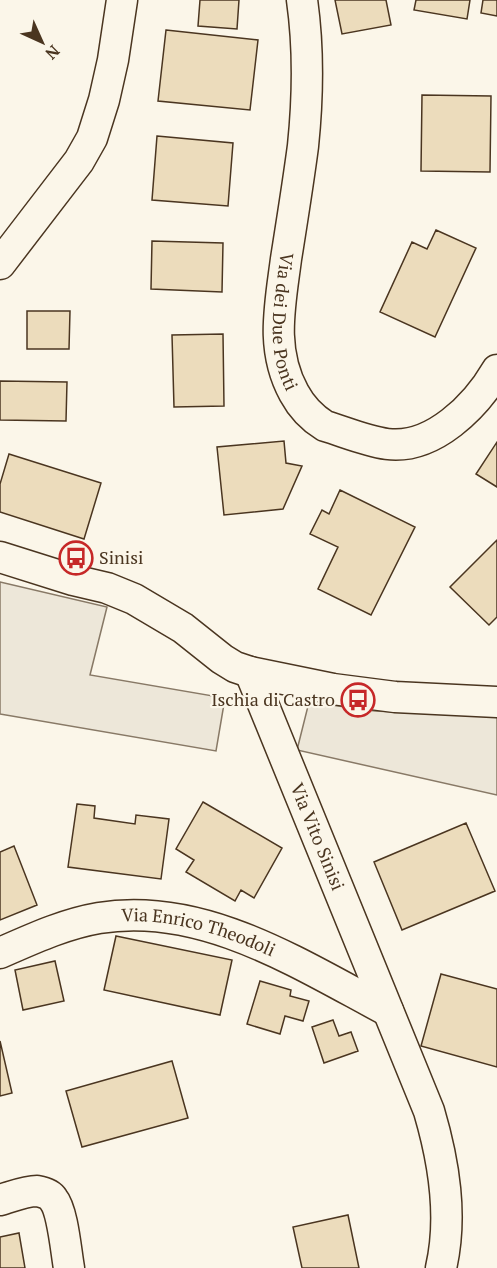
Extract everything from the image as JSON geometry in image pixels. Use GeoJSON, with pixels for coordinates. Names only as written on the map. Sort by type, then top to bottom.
{"type":"FeatureCollection","features":[{"type":"Feature","properties":{"kind":"street"},"geometry":{"type":"LineString","coordinates":[[0,264],[79,160],[92,138],[113,60],[122,0]]}},
{"type":"Feature","properties":{"kind":"street","name":"Via dei Due Ponti"},"geometry":{"type":"LineString","coordinates":[[302,0],[307,47],[308,90],[279,314],[280,356],[291,389],[306,410],[325,426],[380,443],[397,444],[434,434],[454,421],[475,401],[497,370]]}},
{"type":"Feature","properties":{"kind":"street"},"geometry":{"type":"LineString","coordinates":[[0,557],[107,588],[134,599],[183,628],[222,659],[249,672],[395,697],[497,702]]}},
{"type":"Feature","properties":{"kind":"street","name":"Via Vito Sinisi"},"geometry":{"type":"LineString","coordinates":[[249,672],[429,1111],[445,1181],[447,1226],[446,1246],[441,1268]]}},
{"type":"Feature","properties":{"kind":"street","name":"Via Enrico Theodoli"},"geometry":{"type":"LineString","coordinates":[[0,953],[61,927],[100,918],[147,915],[171,918],[225,931],[275,951],[388,1011]]}},
{"type":"Feature","properties":{"kind":"street"},"geometry":{"type":"LineString","coordinates":[[0,1200],[32,1192],[43,1192],[51,1196],[58,1209],[69,1268]]}},
{"type":"Feature","properties":{"kind":"shaded area"},"geometry":{"type":"Polygon","coordinates":[[[0,582],[107,607],[90,675],[225,698],[216,751],[0,714],[0,582]]]}},
{"type":"Feature","properties":{"kind":"shaded area"},"geometry":{"type":"Polygon","coordinates":[[[309,702],[375,711],[497,717],[497,795],[297,750],[309,702]]]}},
{"type":"Feature","properties":{"kind":"building"},"geometry":{"type":"Polygon","coordinates":[[[200,0],[239,0],[237,29],[198,26],[200,0]]]}},
{"type":"Feature","properties":{"kind":"building"},"geometry":{"type":"Polygon","coordinates":[[[335,0],[386,0],[391,25],[342,34],[335,0]]]}},
{"type":"Feature","properties":{"kind":"building"},"geometry":{"type":"Polygon","coordinates":[[[416,0],[470,0],[467,19],[414,10],[416,0]]]}},
{"type":"Feature","properties":{"kind":"building"},"geometry":{"type":"Polygon","coordinates":[[[483,0],[497,0],[497,16],[481,13],[483,0]]]}},
{"type":"Feature","properties":{"kind":"building"},"geometry":{"type":"Polygon","coordinates":[[[166,30],[258,40],[250,110],[158,101],[166,30]]]}},
{"type":"Feature","properties":{"kind":"building"},"geometry":{"type":"Polygon","coordinates":[[[422,95],[491,96],[490,172],[421,171],[422,95]]]}},
{"type":"Feature","properties":{"kind":"building"},"geometry":{"type":"Polygon","coordinates":[[[157,136],[233,143],[228,206],[152,200],[157,136]]]}},
{"type":"Feature","properties":{"kind":"building"},"geometry":{"type":"Polygon","coordinates":[[[436,230],[476,248],[435,337],[380,312],[412,242],[427,249],[436,230]]]}},
{"type":"Feature","properties":{"kind":"building"},"geometry":{"type":"Polygon","coordinates":[[[152,241],[223,243],[222,292],[151,289],[152,241]]]}},
{"type":"Feature","properties":{"kind":"building"},"geometry":{"type":"Polygon","coordinates":[[[27,311],[70,311],[69,349],[27,349],[27,311]]]}},
{"type":"Feature","properties":{"kind":"building"},"geometry":{"type":"Polygon","coordinates":[[[223,334],[224,406],[174,407],[172,335],[223,334]]]}},
{"type":"Feature","properties":{"kind":"building"},"geometry":{"type":"Polygon","coordinates":[[[0,381],[67,382],[66,421],[0,420],[0,381]]]}},
{"type":"Feature","properties":{"kind":"building"},"geometry":{"type":"Polygon","coordinates":[[[284,441],[286,463],[302,466],[283,509],[224,515],[217,447],[284,441]]]}},
{"type":"Feature","properties":{"kind":"building"},"geometry":{"type":"Polygon","coordinates":[[[497,442],[497,487],[476,474],[497,442]]]}},
{"type":"Feature","properties":{"kind":"building"},"geometry":{"type":"Polygon","coordinates":[[[9,454],[101,483],[84,539],[0,512],[0,484],[9,454]]]}},
{"type":"Feature","properties":{"kind":"building"},"geometry":{"type":"Polygon","coordinates":[[[340,490],[415,527],[371,615],[318,589],[338,547],[310,534],[322,510],[329,514],[340,490]]]}},
{"type":"Feature","properties":{"kind":"building"},"geometry":{"type":"Polygon","coordinates":[[[497,540],[497,617],[489,625],[450,587],[497,540]]]}},
{"type":"Feature","properties":{"kind":"building"},"geometry":{"type":"Polygon","coordinates":[[[203,802],[282,848],[254,898],[241,890],[235,901],[186,872],[194,860],[176,849],[203,802]]]}},
{"type":"Feature","properties":{"kind":"building"},"geometry":{"type":"Polygon","coordinates":[[[77,804],[95,806],[94,818],[135,824],[136,815],[169,819],[161,879],[68,867],[77,804]]]}},
{"type":"Feature","properties":{"kind":"building"},"geometry":{"type":"Polygon","coordinates":[[[466,823],[495,891],[402,930],[374,862],[466,823]]]}},
{"type":"Feature","properties":{"kind":"building"},"geometry":{"type":"Polygon","coordinates":[[[14,846],[37,905],[0,920],[0,852],[14,846]]]}},
{"type":"Feature","properties":{"kind":"building"},"geometry":{"type":"Polygon","coordinates":[[[116,936],[232,960],[220,1015],[104,990],[116,936]]]}},
{"type":"Feature","properties":{"kind":"building"},"geometry":{"type":"Polygon","coordinates":[[[55,961],[64,1001],[23,1010],[15,970],[55,961]]]}},
{"type":"Feature","properties":{"kind":"building"},"geometry":{"type":"Polygon","coordinates":[[[441,974],[497,989],[497,1067],[421,1046],[441,974]]]}},
{"type":"Feature","properties":{"kind":"building"},"geometry":{"type":"Polygon","coordinates":[[[260,981],[291,990],[290,996],[309,1001],[303,1021],[285,1016],[280,1034],[247,1024],[260,981]]]}},
{"type":"Feature","properties":{"kind":"building"},"geometry":{"type":"Polygon","coordinates":[[[333,1020],[339,1036],[351,1032],[358,1051],[324,1063],[312,1027],[333,1020]]]}},
{"type":"Feature","properties":{"kind":"building"},"geometry":{"type":"Polygon","coordinates":[[[0,1041],[12,1093],[0,1096],[0,1041]]]}},
{"type":"Feature","properties":{"kind":"building"},"geometry":{"type":"Polygon","coordinates":[[[172,1061],[188,1118],[82,1147],[66,1091],[172,1061]]]}},
{"type":"Feature","properties":{"kind":"building"},"geometry":{"type":"Polygon","coordinates":[[[348,1215],[359,1268],[302,1268],[293,1227],[348,1215]]]}},
{"type":"Feature","properties":{"kind":"building"},"geometry":{"type":"Polygon","coordinates":[[[19,1233],[25,1268],[0,1268],[0,1237],[19,1233]]]}},
{"type":"Feature","properties":{"kind":"place","name":"Sinisi"},"geometry":{"type":"Point","coordinates":[76,558]}},
{"type":"Feature","properties":{"kind":"place","name":"Ischia di Castro"},"geometry":{"type":"Point","coordinates":[358,700]}}]}
